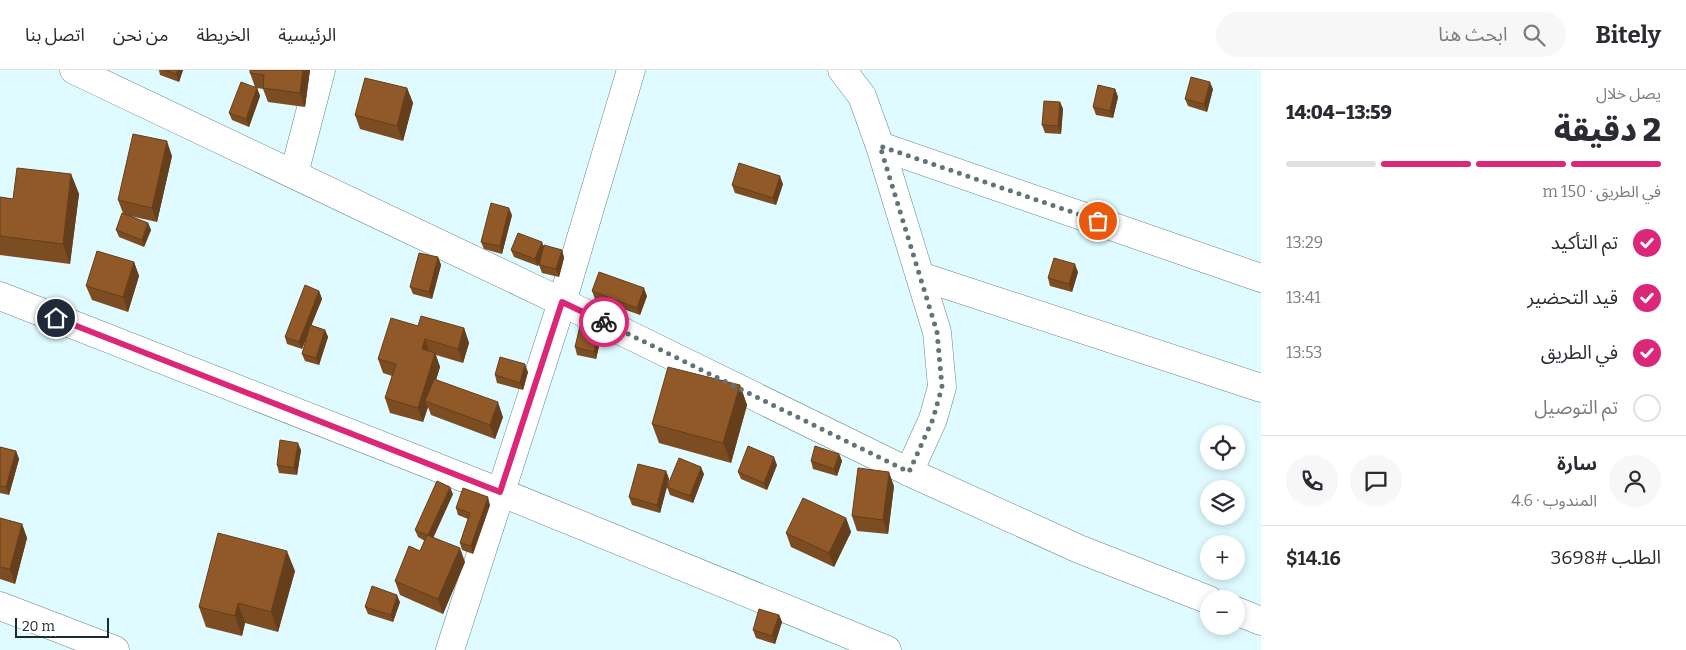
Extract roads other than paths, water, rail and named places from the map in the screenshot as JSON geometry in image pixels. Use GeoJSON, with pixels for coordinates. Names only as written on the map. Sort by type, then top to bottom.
{"type":"FeatureCollection","features":[{"type":"Feature","properties":{"kind":"street"},"geometry":{"type":"LineString","coordinates":[[74,70],[562,302],[909,472],[1079,549],[1200,596]]}},
{"type":"Feature","properties":{"kind":"street"},"geometry":{"type":"LineString","coordinates":[[294,174],[320,70]]}},
{"type":"Feature","properties":{"kind":"street"},"geometry":{"type":"LineString","coordinates":[[450,650],[562,302],[631,70]]}},
{"type":"Feature","properties":{"kind":"street"},"geometry":{"type":"LineString","coordinates":[[842,70],[862,96],[880,146],[937,332],[942,387],[933,419],[909,472]]}},
{"type":"Feature","properties":{"kind":"street"},"geometry":{"type":"LineString","coordinates":[[880,146],[1261,278]]}},
{"type":"Feature","properties":{"kind":"street"},"geometry":{"type":"LineString","coordinates":[[920,276],[1261,388]]}},
{"type":"Feature","properties":{"kind":"street"},"geometry":{"type":"LineString","coordinates":[[0,296],[500,492],[887,650]]}},
{"type":"Feature","properties":{"kind":"street"},"geometry":{"type":"LineString","coordinates":[[0,606],[116,650]]}},
{"type":"Feature","properties":{"kind":"street"},"geometry":{"type":"LineString","coordinates":[[1245,615],[1261,621]]}}]}
